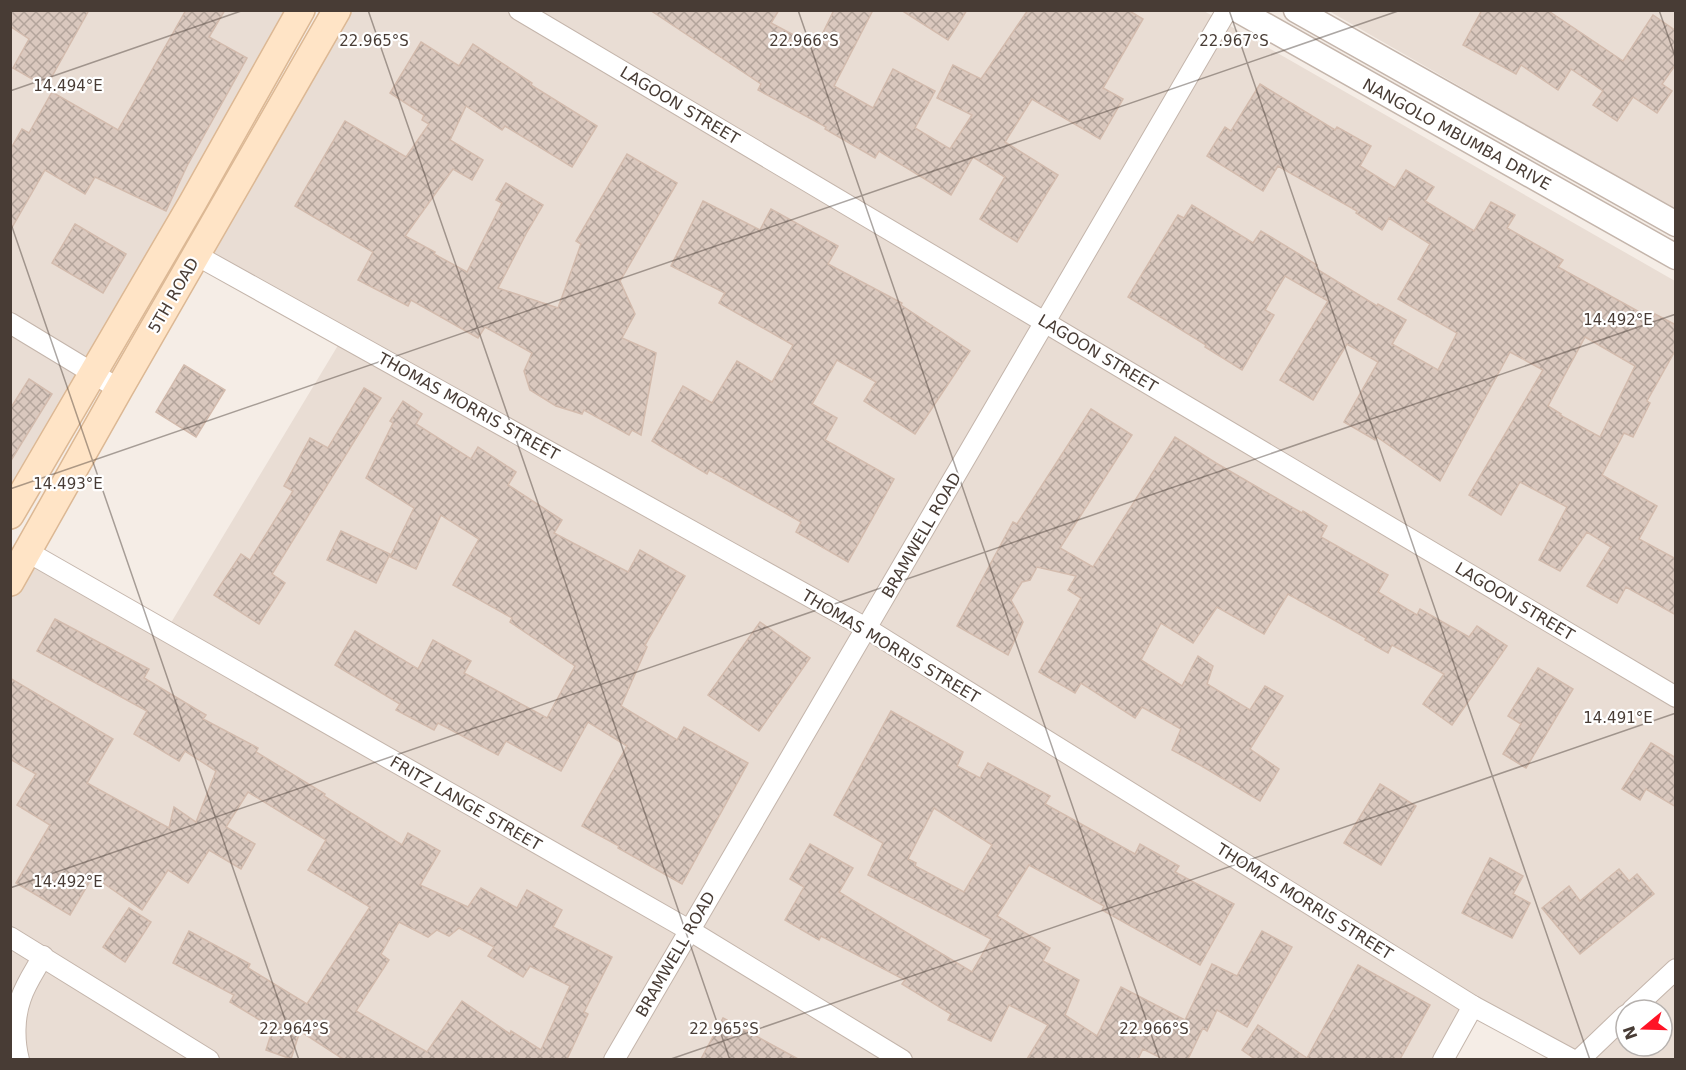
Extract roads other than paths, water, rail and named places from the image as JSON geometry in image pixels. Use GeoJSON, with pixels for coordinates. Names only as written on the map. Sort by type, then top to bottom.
{"type":"FeatureCollection","features":[{"type":"Feature","properties":{"kind":"main road","name":"5TH ROAD"},"geometry":{"type":"LineString","coordinates":[[10,515],[193,202],[301,10]]}},
{"type":"Feature","properties":{"kind":"main road","name":"5TH ROAD"},"geometry":{"type":"LineString","coordinates":[[10,582],[338,10]]}},
{"type":"Feature","properties":{"kind":"street","name":"LAGOON STREET"},"geometry":{"type":"LineString","coordinates":[[519,10],[1676,697]]}},
{"type":"Feature","properties":{"kind":"street","name":"BRAMWELL ROAD"},"geometry":{"type":"LineString","coordinates":[[614,1059],[1227,10]]}},
{"type":"Feature","properties":{"kind":"street","name":"NANGOLO MBUMBA DRIVE"},"geometry":{"type":"LineString","coordinates":[[1238,10],[1676,257]]}},
{"type":"Feature","properties":{"kind":"street","name":"NANGOLO MBUMBA DRIVE"},"geometry":{"type":"LineString","coordinates":[[1296,10],[1676,224]]}},
{"type":"Feature","properties":{"kind":"street","name":"THOMAS MORRIS STREET"},"geometry":{"type":"LineString","coordinates":[[196,255],[866,628],[1473,1006],[1573,1059]]}},
{"type":"Feature","properties":{"kind":"street"},"geometry":{"type":"LineString","coordinates":[[10,323],[119,389]]}},
{"type":"Feature","properties":{"kind":"street","name":"FRITZ LANGE STREET"},"geometry":{"type":"LineString","coordinates":[[27,552],[689,930],[902,1059]]}},
{"type":"Feature","properties":{"kind":"street"},"geometry":{"type":"LineString","coordinates":[[10,937],[209,1059]]}},
{"type":"Feature","properties":{"kind":"street"},"geometry":{"type":"LineString","coordinates":[[19,1059],[15,1047],[16,1024],[21,998],[43,956]]}},
{"type":"Feature","properties":{"kind":"street"},"geometry":{"type":"LineString","coordinates":[[1645,998],[1676,969]]}},
{"type":"Feature","properties":{"kind":"street"},"geometry":{"type":"LineString","coordinates":[[1443,1059],[1473,1006]]}},
{"type":"Feature","properties":{"kind":"street"},"geometry":{"type":"LineString","coordinates":[[1579,1059],[1614,1027]]}}]}
